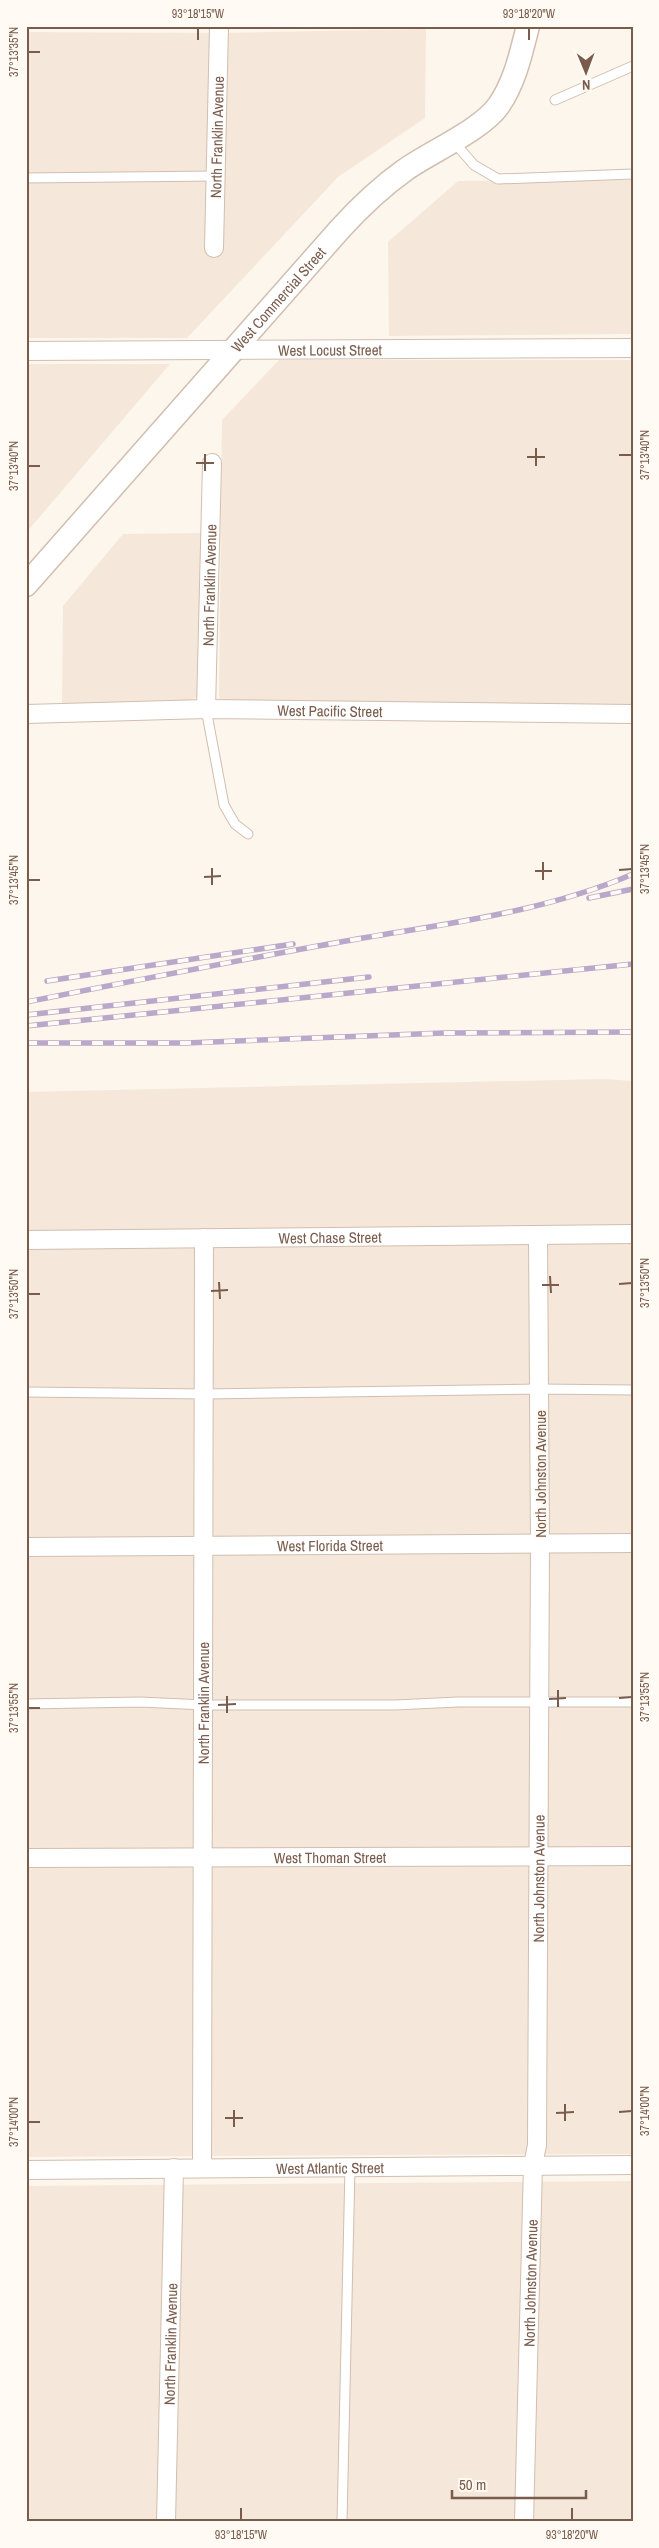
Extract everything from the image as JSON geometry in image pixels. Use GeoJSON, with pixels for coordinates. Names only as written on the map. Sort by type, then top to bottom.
{"type":"FeatureCollection","features":[{"type":"Feature","properties":{"kind":"street","name":"North Franklin Avenue"},"geometry":{"type":"LineString","coordinates":[[214,248],[219,26]]}},
{"type":"Feature","properties":{"kind":"street","name":"West Commercial Street"},"geometry":{"type":"LineString","coordinates":[[26,585],[232,350],[372,195],[406,169],[453,141],[498,107],[512,80],[528,26]]}},
{"type":"Feature","properties":{"kind":"street","name":"West Locust Street"},"geometry":{"type":"LineString","coordinates":[[26,351],[633,348]]}},
{"type":"Feature","properties":{"kind":"street","name":"North Franklin Avenue"},"geometry":{"type":"LineString","coordinates":[[206,709],[212,463]]}},
{"type":"Feature","properties":{"kind":"street","name":"West Pacific Street"},"geometry":{"type":"LineString","coordinates":[[26,714],[206,709],[633,714]]}},
{"type":"Feature","properties":{"kind":"street","name":"West Chase Street"},"geometry":{"type":"LineString","coordinates":[[26,1240],[633,1234]]}},
{"type":"Feature","properties":{"kind":"street","name":"North Johnston Avenue"},"geometry":{"type":"LineString","coordinates":[[524,2522],[533,2165],[537,2145],[540,1703],[538,1235]]}},
{"type":"Feature","properties":{"kind":"street","name":"North Franklin Avenue"},"geometry":{"type":"LineString","coordinates":[[202,2168],[205,1705],[204,1238]]}},
{"type":"Feature","properties":{"kind":"street","name":"West Florida Street"},"geometry":{"type":"LineString","coordinates":[[26,1547],[633,1543]]}},
{"type":"Feature","properties":{"kind":"street","name":"West Thoman Street"},"geometry":{"type":"LineString","coordinates":[[26,1858],[633,1856]]}},
{"type":"Feature","properties":{"kind":"street","name":"West Atlantic Street"},"geometry":{"type":"LineString","coordinates":[[26,2170],[633,2165]]}},
{"type":"Feature","properties":{"kind":"street","name":"North Franklin Avenue"},"geometry":{"type":"LineString","coordinates":[[166,2522],[174,2168]]}},
{"type":"Feature","properties":{"kind":"lane"},"geometry":{"type":"LineString","coordinates":[[556,100],[633,66]]}},
{"type":"Feature","properties":{"kind":"lane"},"geometry":{"type":"LineString","coordinates":[[453,141],[474,165],[498,179],[633,174]]}},
{"type":"Feature","properties":{"kind":"lane"},"geometry":{"type":"LineString","coordinates":[[26,178],[216,176]]}},
{"type":"Feature","properties":{"kind":"lane"},"geometry":{"type":"LineString","coordinates":[[206,709],[224,805],[235,824],[248,834]]}},
{"type":"Feature","properties":{"kind":"lane"},"geometry":{"type":"LineString","coordinates":[[26,1392],[205,1394],[539,1389],[633,1390]]}},
{"type":"Feature","properties":{"kind":"lane"},"geometry":{"type":"LineString","coordinates":[[26,1704],[140,1702],[205,1705],[633,1702]]}},
{"type":"Feature","properties":{"kind":"lane"},"geometry":{"type":"LineString","coordinates":[[342,2522],[350,2167]]}},
{"type":"Feature","properties":{"kind":"shaded area"},"geometry":{"type":"Polygon","coordinates":[[[426,29],[425,118],[338,177],[187,338],[26,338],[26,32],[219,33],[426,29]]]}},
{"type":"Feature","properties":{"kind":"shaded area"},"geometry":{"type":"Polygon","coordinates":[[[633,180],[633,334],[389,336],[388,242],[458,181],[633,180]]]}},
{"type":"Feature","properties":{"kind":"shaded area"},"geometry":{"type":"Polygon","coordinates":[[[279,360],[633,360],[633,704],[225,703],[219,698],[222,420],[279,360]]]}},
{"type":"Feature","properties":{"kind":"shaded area"},"geometry":{"type":"Polygon","coordinates":[[[26,364],[170,364],[26,533],[26,364]]]}},
{"type":"Feature","properties":{"kind":"shaded area"},"geometry":{"type":"Polygon","coordinates":[[[203,533],[200,691],[196,698],[179,703],[62,703],[63,606],[123,534],[203,533]]]}},
{"type":"Feature","properties":{"kind":"shaded area"},"geometry":{"type":"Polygon","coordinates":[[[603,1079],[633,1081],[633,2154],[26,2157],[26,1092],[603,1079]]]}},
{"type":"Feature","properties":{"kind":"shaded area"},"geometry":{"type":"Polygon","coordinates":[[[633,2181],[633,2522],[26,2522],[26,2186],[633,2181]]]}},
{"type":"Feature","properties":{"kind":"railway"},"geometry":{"type":"LineString","coordinates":[[26,1002],[346,941],[492,916],[563,899],[633,874]]}},
{"type":"Feature","properties":{"kind":"railway"},"geometry":{"type":"LineString","coordinates":[[589,898],[633,889]]}},
{"type":"Feature","properties":{"kind":"railway"},"geometry":{"type":"LineString","coordinates":[[47,981],[293,944]]}},
{"type":"Feature","properties":{"kind":"railway"},"geometry":{"type":"LineString","coordinates":[[26,1026],[633,964]]}},
{"type":"Feature","properties":{"kind":"railway"},"geometry":{"type":"LineString","coordinates":[[26,1015],[369,977]]}},
{"type":"Feature","properties":{"kind":"railway"},"geometry":{"type":"LineString","coordinates":[[26,1043],[186,1043],[444,1033],[633,1032]]}}]}
